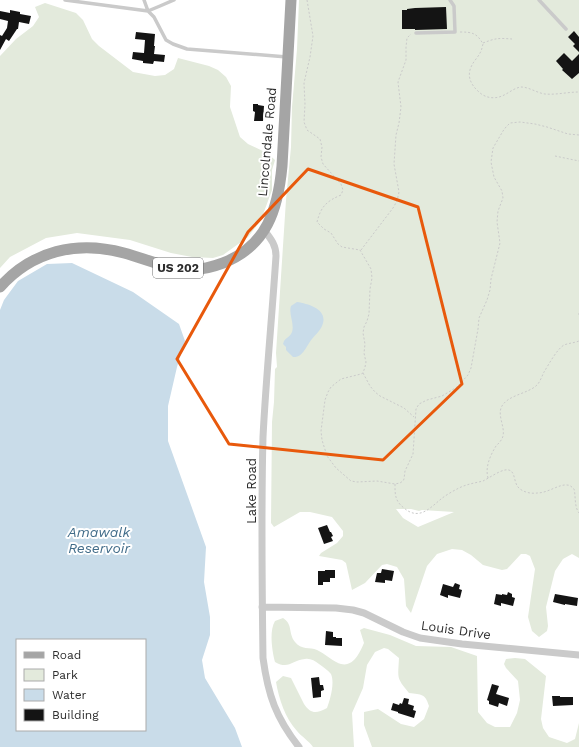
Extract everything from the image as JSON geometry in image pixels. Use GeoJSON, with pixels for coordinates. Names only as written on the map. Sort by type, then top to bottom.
{"type":"FeatureCollection","features":[{"type":"Feature","properties":{"kind":"main road","name":"Lincolndale Road"},"geometry":{"type":"LineString","coordinates":[[0,287],[15,272],[35,260],[56,252],[78,247],[114,250],[183,269],[204,269],[224,263],[243,253],[258,239],[276,206],[281,180],[291,0]]}},
{"type":"Feature","properties":{"kind":"street","name":"Lake Road"},"geometry":{"type":"LineString","coordinates":[[264,230],[274,243],[276,256],[263,436],[262,658],[271,700],[282,723],[299,747]]}},
{"type":"Feature","properties":{"kind":"street","name":"Louis Drive"},"geometry":{"type":"LineString","coordinates":[[262,606],[336,608],[354,610],[420,638],[462,644],[579,655]]}},
{"type":"Feature","properties":{"kind":"lane"},"geometry":{"type":"LineString","coordinates":[[65,0],[148,11],[174,0]]}},
{"type":"Feature","properties":{"kind":"lane"},"geometry":{"type":"LineString","coordinates":[[144,0],[148,11],[154,17],[166,40],[179,47],[288,58]]}},
{"type":"Feature","properties":{"kind":"lane"},"geometry":{"type":"LineString","coordinates":[[416,33],[455,32],[454,6],[450,0]]}},
{"type":"Feature","properties":{"kind":"lane"},"geometry":{"type":"LineString","coordinates":[[539,0],[566,30]]}},
{"type":"Feature","properties":{"kind":"path"},"geometry":{"type":"LineString","coordinates":[[307,0],[313,36],[304,83],[304,122],[306,130],[320,139],[322,147],[321,157],[324,164],[341,184],[342,190],[341,195],[330,200],[324,205],[318,217],[318,222],[324,229],[331,233],[338,244],[342,247],[360,250]]}},
{"type":"Feature","properties":{"kind":"path"},"geometry":{"type":"LineString","coordinates":[[455,32],[473,33],[479,36],[483,44],[481,52],[472,65],[469,73],[470,80],[481,95],[490,98],[498,98],[506,95],[516,88],[523,87],[547,94],[579,92]]}},
{"type":"Feature","properties":{"kind":"path"},"geometry":{"type":"LineString","coordinates":[[360,250],[388,216],[398,197],[399,192],[394,164],[396,135],[401,107],[398,82],[406,60],[407,38],[410,34],[416,33]]}},
{"type":"Feature","properties":{"kind":"path"},"geometry":{"type":"LineString","coordinates":[[483,44],[498,38],[512,39]]}},
{"type":"Feature","properties":{"kind":"path"},"geometry":{"type":"LineString","coordinates":[[363,373],[341,379],[331,387],[328,392],[325,400],[321,431],[327,456],[336,468],[351,481],[377,481],[395,484],[400,483],[404,479],[405,471],[413,454],[415,418],[416,410],[419,404],[450,392],[468,375],[471,368],[479,318],[490,290],[491,279],[500,243],[497,222],[498,211],[503,198],[502,192],[491,168],[491,155],[493,148],[510,123],[520,122],[535,124],[568,134],[579,135]]}},
{"type":"Feature","properties":{"kind":"path"},"geometry":{"type":"LineString","coordinates":[[555,156],[579,162]]}},
{"type":"Feature","properties":{"kind":"path"},"geometry":{"type":"LineString","coordinates":[[360,250],[371,269],[372,278],[369,314],[364,327],[364,353],[366,362],[363,373],[375,392],[404,408],[415,418]]}},
{"type":"Feature","properties":{"kind":"path"},"geometry":{"type":"LineString","coordinates":[[488,478],[487,466],[494,449],[503,435],[501,408],[506,402],[537,385],[559,349],[565,345],[579,341]]}},
{"type":"Feature","properties":{"kind":"path"},"geometry":{"type":"LineString","coordinates":[[395,484],[398,502],[408,511],[415,514],[426,511],[460,487],[484,480],[506,470],[511,471],[514,474],[514,480],[518,487],[525,492],[533,494],[549,491],[566,485],[570,486],[574,489],[579,513]]}},
{"type":"Feature","properties":{"kind":"highlighted area"},"geometry":{"type":"Polygon","coordinates":[[[308,169],[418,207],[462,384],[383,460],[229,444],[177,359],[248,232],[308,169]]]}},
{"type":"Feature","properties":{"kind":"green space"},"geometry":{"type":"Polygon","coordinates":[[[299,0],[579,0],[579,558],[572,554],[563,559],[555,571],[546,607],[548,626],[547,631],[539,637],[532,631],[528,617],[535,569],[530,556],[526,554],[521,554],[507,569],[502,570],[483,565],[462,550],[452,549],[437,554],[427,566],[411,613],[406,606],[404,579],[397,567],[387,564],[382,565],[365,583],[352,590],[346,563],[342,560],[319,556],[321,553],[337,543],[343,536],[343,531],[332,517],[310,512],[300,512],[274,527],[271,523],[272,422],[275,369],[277,367],[276,353],[299,0]],[[396,509],[403,518],[418,527],[454,512],[419,511],[411,509],[396,509]]]}},
{"type":"Feature","properties":{"kind":"green space"},"geometry":{"type":"Polygon","coordinates":[[[45,3],[76,13],[83,20],[92,39],[133,72],[155,76],[165,75],[174,69],[178,58],[209,66],[218,70],[226,77],[231,86],[230,107],[240,137],[248,144],[267,153],[275,160],[272,170],[272,190],[261,220],[248,237],[223,255],[213,258],[192,257],[171,253],[130,240],[77,233],[46,238],[10,257],[0,268],[0,56],[16,39],[33,26],[39,17],[35,7],[45,3]]]}},
{"type":"Feature","properties":{"kind":"green space"},"geometry":{"type":"Polygon","coordinates":[[[283,618],[288,623],[293,639],[297,645],[317,650],[341,664],[350,663],[356,658],[364,643],[360,630],[364,628],[390,635],[416,646],[451,647],[477,656],[478,712],[487,723],[495,727],[510,727],[517,713],[520,700],[518,681],[506,668],[504,664],[506,659],[525,659],[546,676],[541,719],[543,728],[549,737],[567,743],[575,739],[579,723],[579,747],[372,747],[364,725],[364,712],[378,709],[401,724],[414,727],[424,719],[429,706],[426,699],[422,695],[409,693],[405,688],[399,677],[399,658],[388,649],[384,648],[375,652],[367,665],[363,688],[352,713],[354,747],[313,747],[297,731],[289,720],[281,702],[276,682],[283,676],[291,678],[304,704],[309,710],[317,712],[327,708],[332,691],[332,678],[331,674],[327,670],[311,659],[301,660],[287,665],[275,662],[272,647],[272,630],[275,621],[283,618]]]}},
{"type":"Feature","properties":{"kind":"water","name":"Amawalk Reservoir"},"geometry":{"type":"Polygon","coordinates":[[[72,263],[133,292],[179,324],[185,341],[168,406],[168,441],[206,547],[204,582],[210,617],[210,635],[202,660],[205,678],[235,728],[242,747],[0,747],[0,310],[4,300],[18,281],[47,264],[72,263]]]}},
{"type":"Feature","properties":{"kind":"water"},"geometry":{"type":"Polygon","coordinates":[[[297,302],[307,304],[317,309],[321,312],[323,320],[320,330],[302,354],[293,357],[286,350],[286,347],[283,344],[290,335],[293,327],[290,313],[291,306],[297,302]]]}},
{"type":"Feature","properties":{"kind":"building"},"geometry":{"type":"Polygon","coordinates":[[[446,7],[447,29],[402,29],[402,10],[446,7]]]}},
{"type":"Feature","properties":{"kind":"building"},"geometry":{"type":"Polygon","coordinates":[[[10,10],[31,16],[29,24],[19,22],[18,29],[9,41],[6,39],[0,50],[0,35],[2,36],[7,28],[8,21],[0,19],[0,11],[10,13],[10,10]]]}},
{"type":"Feature","properties":{"kind":"building"},"geometry":{"type":"Polygon","coordinates":[[[574,31],[579,37],[579,52],[573,46],[575,44],[568,37],[574,31]]]}},
{"type":"Feature","properties":{"kind":"building"},"geometry":{"type":"Polygon","coordinates":[[[136,32],[155,34],[154,54],[165,55],[164,62],[154,61],[153,64],[143,63],[143,61],[132,59],[133,52],[144,53],[145,40],[135,39],[136,32]]]}},
{"type":"Feature","properties":{"kind":"building"},"geometry":{"type":"Polygon","coordinates":[[[564,53],[572,61],[579,54],[579,73],[572,79],[562,70],[563,69],[556,61],[564,53]]]}},
{"type":"Feature","properties":{"kind":"building"},"geometry":{"type":"Polygon","coordinates":[[[253,104],[264,106],[263,121],[254,121],[255,112],[253,111],[253,104]]]}},
{"type":"Feature","properties":{"kind":"building"},"geometry":{"type":"Polygon","coordinates":[[[327,525],[333,536],[331,537],[333,541],[324,544],[318,528],[327,525]]]}},
{"type":"Feature","properties":{"kind":"building"},"geometry":{"type":"Polygon","coordinates":[[[382,569],[394,571],[392,581],[385,580],[385,583],[375,582],[377,573],[381,573],[382,569]]]}},
{"type":"Feature","properties":{"kind":"building"},"geometry":{"type":"Polygon","coordinates":[[[335,570],[335,578],[330,578],[330,582],[323,582],[323,585],[318,585],[318,571],[335,570]]]}},
{"type":"Feature","properties":{"kind":"building"},"geometry":{"type":"Polygon","coordinates":[[[455,583],[460,585],[459,589],[462,590],[460,598],[448,595],[448,598],[440,595],[443,584],[453,587],[455,583]]]}},
{"type":"Feature","properties":{"kind":"building"},"geometry":{"type":"Polygon","coordinates":[[[508,592],[515,598],[513,606],[501,603],[501,606],[494,604],[496,594],[507,595],[508,592]]]}},
{"type":"Feature","properties":{"kind":"building"},"geometry":{"type":"Polygon","coordinates":[[[555,594],[578,598],[577,606],[553,602],[555,594]]]}},
{"type":"Feature","properties":{"kind":"building"},"geometry":{"type":"Polygon","coordinates":[[[326,631],[333,632],[333,637],[342,638],[342,646],[325,645],[326,631]]]}},
{"type":"Feature","properties":{"kind":"building"},"geometry":{"type":"Polygon","coordinates":[[[319,677],[320,685],[323,685],[324,690],[321,691],[321,697],[313,698],[311,678],[319,677]]]}},
{"type":"Feature","properties":{"kind":"building"},"geometry":{"type":"Polygon","coordinates":[[[492,684],[499,686],[496,694],[509,698],[507,706],[499,703],[498,707],[489,704],[489,701],[487,700],[492,684]]]}},
{"type":"Feature","properties":{"kind":"building"},"geometry":{"type":"Polygon","coordinates":[[[552,696],[573,697],[573,705],[553,706],[552,696]]]}},
{"type":"Feature","properties":{"kind":"building"},"geometry":{"type":"Polygon","coordinates":[[[404,698],[409,699],[408,704],[414,706],[413,710],[416,711],[414,718],[391,710],[393,703],[399,705],[400,703],[402,704],[404,698]]]}}]}
